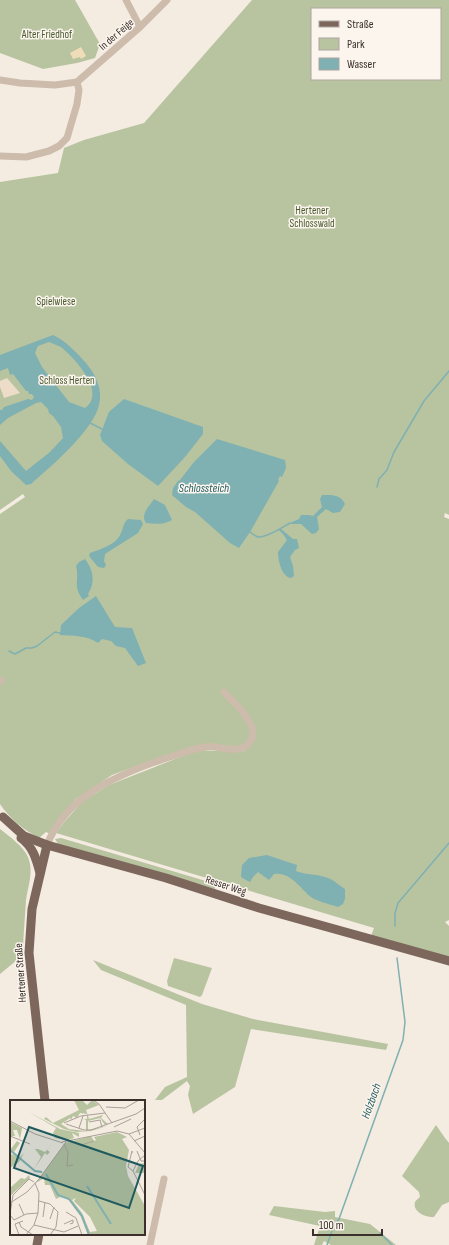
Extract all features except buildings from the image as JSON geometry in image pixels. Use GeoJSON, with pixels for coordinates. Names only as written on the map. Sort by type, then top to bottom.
{"type":"FeatureCollection","features":[{"type":"Feature","properties":{"kind":"main road","name":"Resser Weg"},"geometry":{"type":"LineString","coordinates":[[1,815],[24,836],[47,845],[166,878],[259,908],[449,961]]}},
{"type":"Feature","properties":{"kind":"main road","name":"Resser Weg"},"geometry":{"type":"LineString","coordinates":[[1,815],[8,828],[26,842],[33,850],[40,875]]}},
{"type":"Feature","properties":{"kind":"main road","name":"Hertener Straße"},"geometry":{"type":"LineString","coordinates":[[45,1100],[29,953],[32,909],[47,845]]}},
{"type":"Feature","properties":{"kind":"main road"},"geometry":{"type":"LineString","coordinates":[[37,1245],[39,1235]]}},
{"type":"Feature","properties":{"kind":"street"},"geometry":{"type":"LineString","coordinates":[[126,0],[140,27]]}},
{"type":"Feature","properties":{"kind":"street","name":"In der Feige"},"geometry":{"type":"LineString","coordinates":[[77,82],[140,27],[167,0]]}},
{"type":"Feature","properties":{"kind":"street"},"geometry":{"type":"LineString","coordinates":[[0,80],[55,85],[77,82],[79,90],[77,104],[67,138],[59,146],[49,151],[26,157],[0,156]]}},
{"type":"Feature","properties":{"kind":"street"},"geometry":{"type":"LineString","coordinates":[[47,845],[52,834],[74,806],[90,792],[113,778],[199,748],[214,747],[238,749],[248,745],[253,731],[250,724],[246,717],[224,692]]}},
{"type":"Feature","properties":{"kind":"street"},"geometry":{"type":"LineString","coordinates":[[150,1245],[164,1179]]}},
{"type":"Feature","properties":{"kind":"green space","name":"Alter Friedhof"},"geometry":{"type":"Polygon","coordinates":[[[0,0],[75,0],[100,44],[95,58],[43,69],[0,53],[0,0]]]}},
{"type":"Feature","properties":{"kind":"green space"},"geometry":{"type":"Polygon","coordinates":[[[252,0],[449,0],[449,515],[445,513],[444,517],[449,519],[449,920],[445,922],[449,926],[449,958],[371,936],[374,928],[56,833],[83,801],[109,785],[198,750],[241,752],[246,750],[198,745],[112,775],[76,799],[50,834],[46,832],[39,838],[18,824],[8,815],[0,804],[0,514],[25,497],[23,494],[0,510],[0,182],[58,173],[64,148],[84,140],[144,123],[252,0]]]}},
{"type":"Feature","properties":{"kind":"green space"},"geometry":{"type":"Polygon","coordinates":[[[0,829],[16,842],[26,853],[30,863],[31,873],[26,900],[23,955],[0,974],[0,829]]]}},
{"type":"Feature","properties":{"kind":"green space"},"geometry":{"type":"Polygon","coordinates":[[[61,838],[216,884],[215,889],[58,844],[55,839],[61,838]]]}},
{"type":"Feature","properties":{"kind":"green space"},"geometry":{"type":"Polygon","coordinates":[[[174,958],[212,968],[200,997],[168,986],[167,981],[174,958]]]}},
{"type":"Feature","properties":{"kind":"green space"},"geometry":{"type":"Polygon","coordinates":[[[93,960],[202,1004],[253,1019],[388,1044],[386,1050],[251,1029],[235,1087],[193,1114],[188,1095],[190,1086],[187,1081],[162,1100],[155,1100],[165,1087],[187,1077],[186,1005],[101,970],[93,960]]]}},
{"type":"Feature","properties":{"kind":"green space"},"geometry":{"type":"Polygon","coordinates":[[[436,1125],[449,1143],[449,1202],[442,1205],[434,1217],[431,1217],[421,1214],[416,1209],[415,1202],[420,1197],[419,1192],[402,1176],[436,1125]]]}},
{"type":"Feature","properties":{"kind":"green space"},"geometry":{"type":"Polygon","coordinates":[[[274,1206],[325,1212],[335,1211],[335,1217],[370,1224],[396,1245],[331,1245],[324,1241],[322,1245],[314,1245],[320,1226],[269,1215],[274,1206]]]}},
{"type":"Feature","properties":{"kind":"sand"},"geometry":{"type":"Polygon","coordinates":[[[81,47],[86,56],[81,59],[80,57],[73,59],[70,53],[81,47]]]}},
{"type":"Feature","properties":{"kind":"shaded area"},"geometry":{"type":"Polygon","coordinates":[[[7,378],[20,393],[4,398],[0,387],[0,381],[7,378]]]}},
{"type":"Feature","properties":{"kind":"water"},"geometry":{"type":"Polygon","coordinates":[[[53,335],[58,337],[75,351],[86,363],[98,383],[100,394],[99,405],[89,426],[70,448],[31,484],[26,485],[11,471],[0,456],[0,441],[26,471],[50,452],[63,438],[61,427],[41,402],[36,403],[8,418],[0,425],[0,410],[4,407],[28,399],[32,400],[34,397],[26,391],[13,374],[10,375],[8,368],[0,371],[0,355],[53,335]],[[49,342],[38,346],[35,353],[42,367],[69,402],[85,408],[91,402],[92,394],[91,387],[84,371],[66,351],[49,342]]]}},
{"type":"Feature","properties":{"kind":"water","name":"Schlossteich"},"geometry":{"type":"Polygon","coordinates":[[[124,399],[203,427],[203,434],[185,457],[158,486],[128,464],[102,441],[100,435],[109,412],[124,399]]]}},
{"type":"Feature","properties":{"kind":"water","name":"Schlossteich"},"geometry":{"type":"Polygon","coordinates":[[[217,439],[285,460],[286,468],[282,477],[280,476],[279,481],[250,532],[239,548],[230,543],[195,512],[186,507],[172,495],[173,488],[178,481],[194,462],[217,439]]]}},
{"type":"Feature","properties":{"kind":"water"},"geometry":{"type":"Polygon","coordinates":[[[322,495],[341,498],[345,504],[340,512],[333,513],[326,509],[317,517],[319,529],[316,533],[312,534],[301,524],[290,523],[299,519],[301,515],[313,516],[322,507],[320,499],[322,495]]]}},
{"type":"Feature","properties":{"kind":"water"},"geometry":{"type":"Polygon","coordinates":[[[154,499],[165,505],[172,520],[169,522],[156,524],[146,523],[144,520],[145,514],[154,499]]]}},
{"type":"Feature","properties":{"kind":"water"},"geometry":{"type":"Polygon","coordinates":[[[128,519],[141,520],[143,524],[138,533],[105,554],[104,561],[106,565],[104,568],[98,567],[89,556],[90,553],[116,541],[128,519]]]}},
{"type":"Feature","properties":{"kind":"water"},"geometry":{"type":"Polygon","coordinates":[[[281,529],[293,539],[297,539],[299,548],[295,550],[290,557],[294,576],[291,578],[283,572],[279,560],[278,552],[287,540],[279,530],[281,529]]]}},
{"type":"Feature","properties":{"kind":"water"},"geometry":{"type":"Polygon","coordinates":[[[85,559],[92,571],[93,580],[88,594],[89,596],[83,600],[77,587],[76,566],[79,562],[85,559]]]}},
{"type":"Feature","properties":{"kind":"water"},"geometry":{"type":"Polygon","coordinates":[[[96,596],[115,627],[132,628],[146,663],[138,666],[125,648],[116,646],[111,641],[102,639],[98,643],[84,637],[60,635],[61,625],[79,608],[96,596]]]}},
{"type":"Feature","properties":{"kind":"water"},"geometry":{"type":"Polygon","coordinates":[[[267,855],[297,865],[296,871],[332,880],[345,889],[345,899],[343,904],[338,907],[313,898],[285,875],[274,874],[269,880],[258,872],[250,882],[241,877],[242,865],[249,858],[267,855]]]}},
{"type":"Feature","properties":{"kind":"waterway"},"geometry":{"type":"LineString","coordinates":[[377,487],[379,479],[387,470],[394,452],[424,401],[449,371]]}},
{"type":"Feature","properties":{"kind":"waterway"},"geometry":{"type":"LineString","coordinates":[[90,423],[102,429]]}},
{"type":"Feature","properties":{"kind":"waterway"},"geometry":{"type":"LineString","coordinates":[[250,532],[258,537],[262,537],[275,532],[290,523]]}},
{"type":"Feature","properties":{"kind":"waterway"},"geometry":{"type":"LineString","coordinates":[[9,651],[15,654],[26,648],[37,646],[55,632],[60,633]]}},
{"type":"Feature","properties":{"kind":"waterway","name":"Holzbach"},"geometry":{"type":"LineString","coordinates":[[395,926],[395,913],[398,903],[449,843]]}},
{"type":"Feature","properties":{"kind":"waterway","name":"Holzbach"},"geometry":{"type":"LineString","coordinates":[[327,1245],[334,1225],[339,1219],[403,1040],[405,1022],[397,958]]}},
{"type":"Feature","properties":{"kind":"waterway"},"geometry":{"type":"LineString","coordinates":[[380,1233],[392,1245]]}},
{"type":"Feature","properties":{"kind":"park label","name":"Hertener Schlosswald"},"geometry":{"type":"Point","coordinates":[312,216]}},
{"type":"Feature","properties":{"kind":"park label","name":"Spielwiese"},"geometry":{"type":"Point","coordinates":[56,301]}},
{"type":"Feature","properties":{"kind":"park label","name":"Schloss Herten"},"geometry":{"type":"Point","coordinates":[67,380]}}]}
